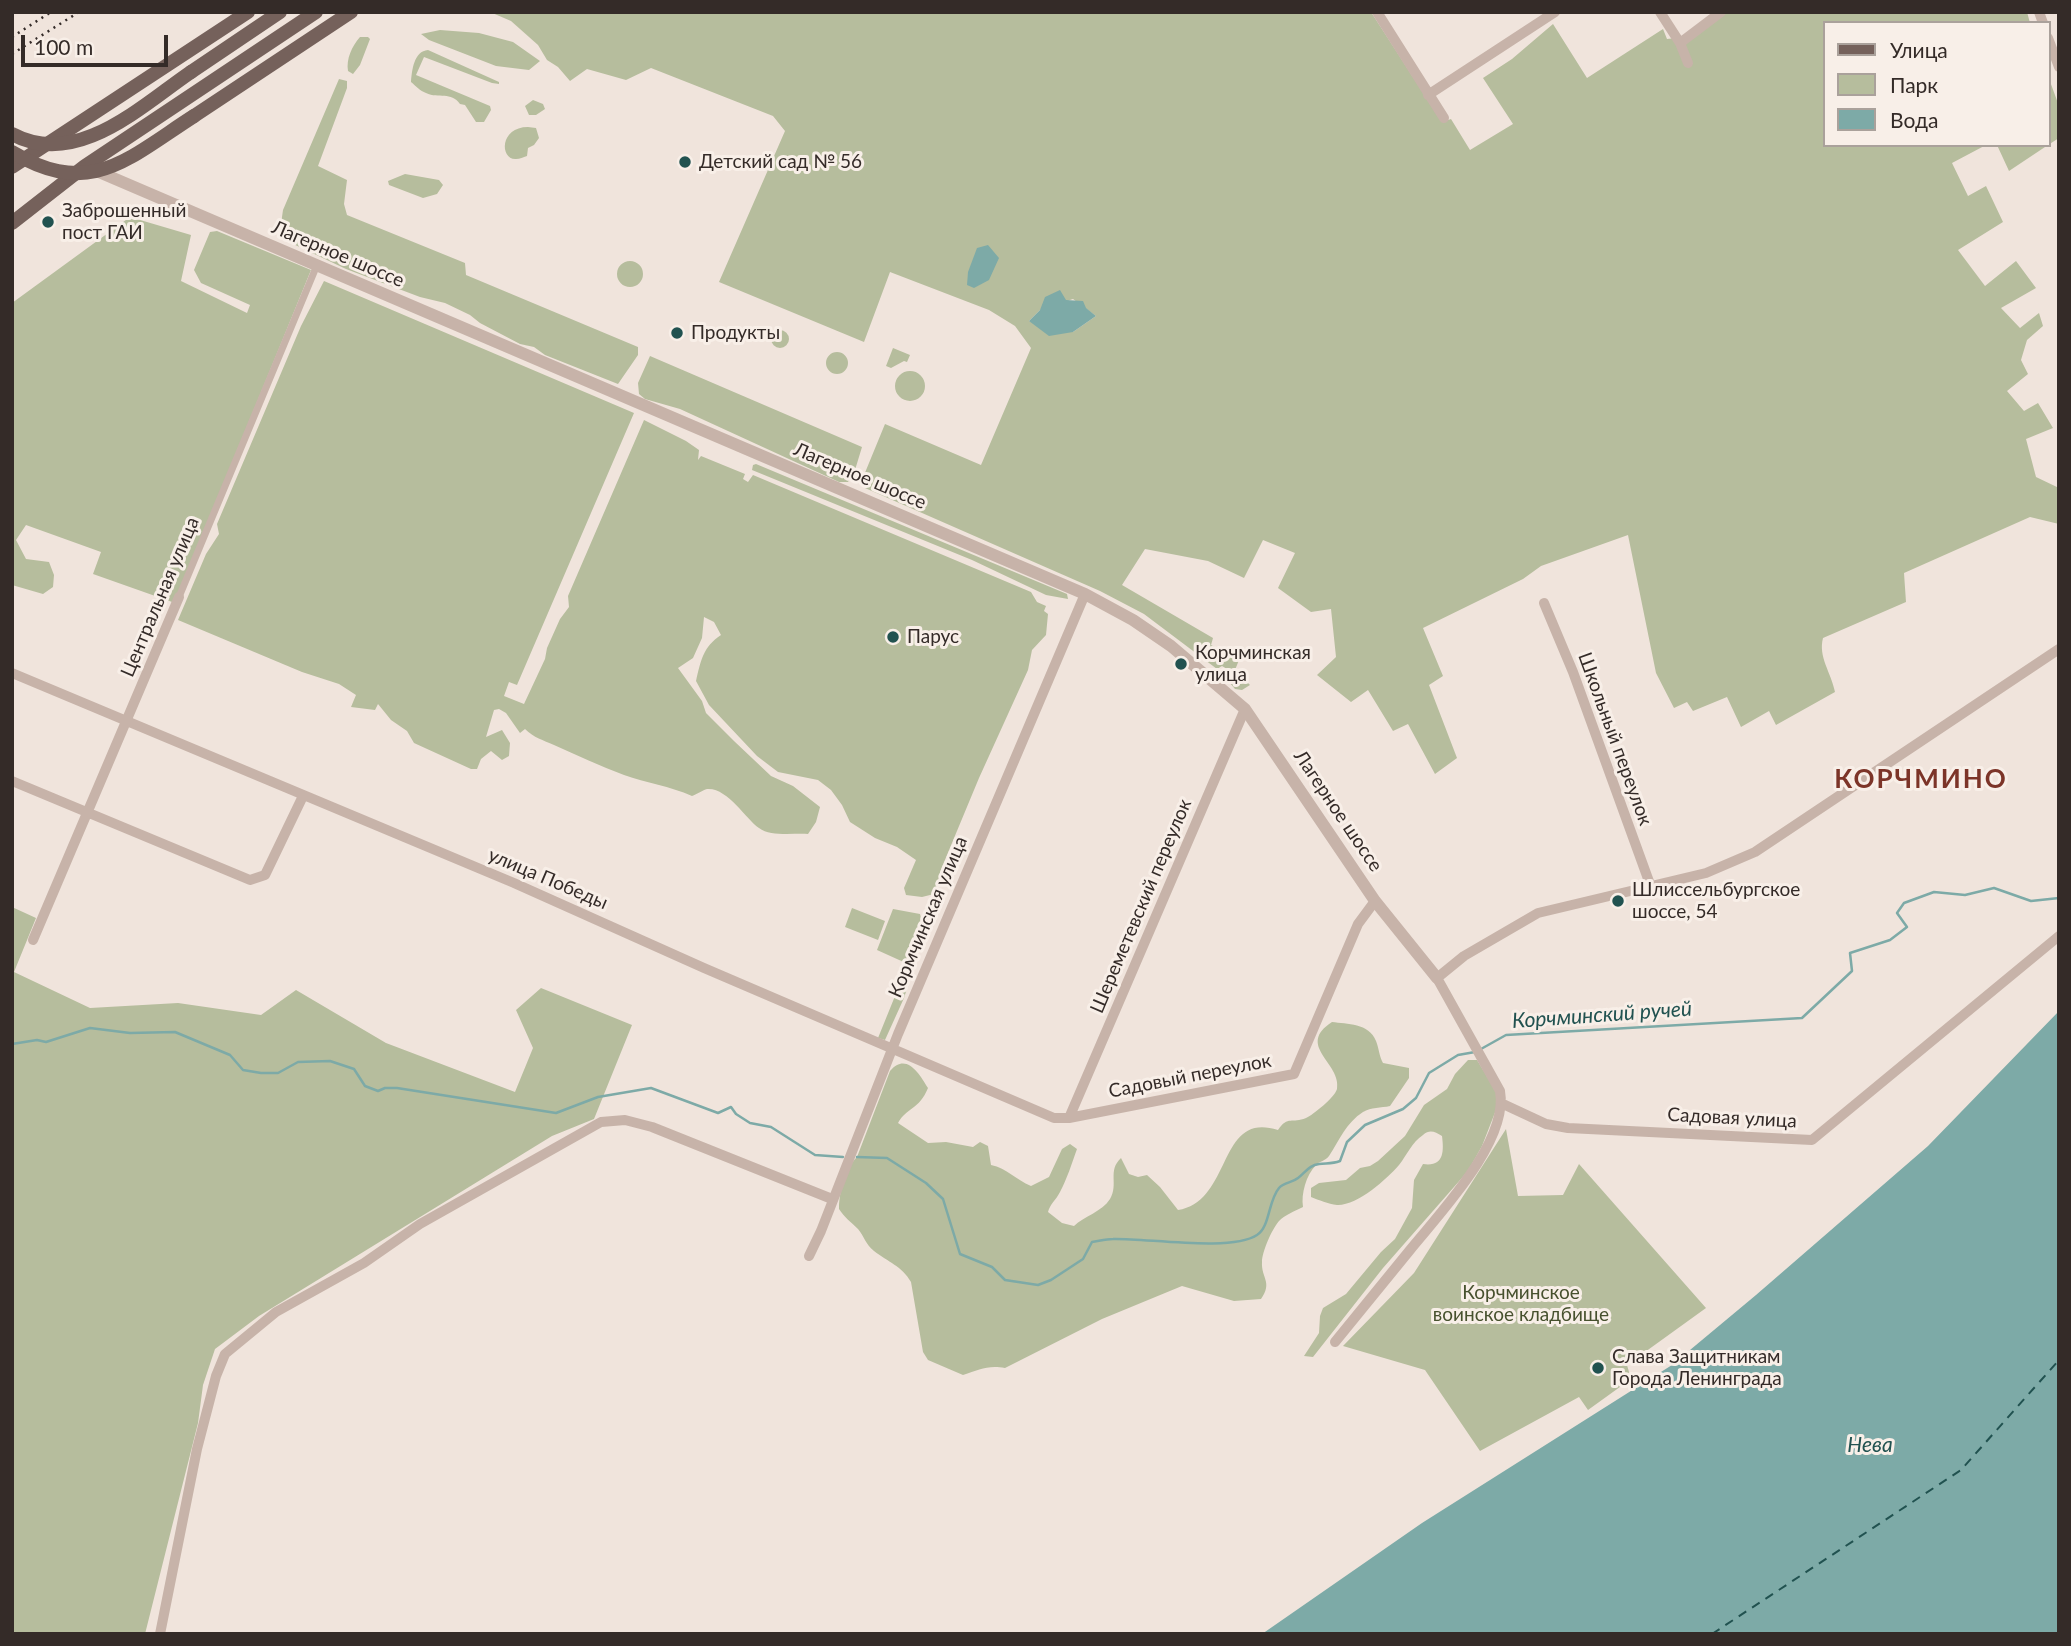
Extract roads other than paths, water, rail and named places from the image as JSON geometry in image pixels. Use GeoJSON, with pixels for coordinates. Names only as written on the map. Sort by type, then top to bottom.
{"type":"FeatureCollection","features":[{"type":"Feature","properties":{"kind":"main road"},"geometry":{"type":"LineString","coordinates":[[12,167],[248,12]]}},
{"type":"Feature","properties":{"kind":"main road"},"geometry":{"type":"LineString","coordinates":[[12,134],[30,142],[69,143],[107,130],[280,12]]}},
{"type":"Feature","properties":{"kind":"main road"},"geometry":{"type":"LineString","coordinates":[[12,223],[85,166],[316,12]]}},
{"type":"Feature","properties":{"kind":"main road"},"geometry":{"type":"LineString","coordinates":[[12,152],[55,172],[99,172],[131,157],[194,117],[351,12]]}},
{"type":"Feature","properties":{"kind":"street"},"geometry":{"type":"LineString","coordinates":[[1377,12],[1444,118]]}},
{"type":"Feature","properties":{"kind":"street"},"geometry":{"type":"LineString","coordinates":[[1428,94],[1555,12]]}},
{"type":"Feature","properties":{"kind":"street"},"geometry":{"type":"LineString","coordinates":[[1660,12],[1680,43],[1688,63]]}},
{"type":"Feature","properties":{"kind":"street"},"geometry":{"type":"LineString","coordinates":[[1680,43],[1721,12]]}},
{"type":"Feature","properties":{"kind":"street"},"geometry":{"type":"LineString","coordinates":[[2050,43],[2059,67]]}},
{"type":"Feature","properties":{"kind":"street"},"geometry":{"type":"LineString","coordinates":[[130,136],[121,152],[121,162],[122,171],[133,186]]}},
{"type":"Feature","properties":{"kind":"street","name":"Лагерное шоссе"},"geometry":{"type":"LineString","coordinates":[[85,166],[1085,594],[1133,620],[1171,646],[1245,709],[1375,901],[1437,978]]}},
{"type":"Feature","properties":{"kind":"street","name":"Центральная улица"},"geometry":{"type":"LineString","coordinates":[[33,940],[127,722],[317,265]]}},
{"type":"Feature","properties":{"kind":"street","name":"Кормчинская улица"},"geometry":{"type":"LineString","coordinates":[[809,1256],[892,1049],[1085,594]]}},
{"type":"Feature","properties":{"kind":"street","name":"Школьный переулок"},"geometry":{"type":"LineString","coordinates":[[1544,603],[1573,672],[1651,887]]}},
{"type":"Feature","properties":{"kind":"street"},"geometry":{"type":"LineString","coordinates":[[1335,1342],[1469,1177],[1496,1129],[1503,1104],[1500,1091],[1437,978],[1464,956],[1538,914],[1706,873],[1755,852],[2059,649]]}},
{"type":"Feature","properties":{"kind":"street","name":"улица Победы"},"geometry":{"type":"LineString","coordinates":[[12,673],[514,883],[1054,1118],[1069,1118]]}},
{"type":"Feature","properties":{"kind":"street","name":"Шереметевский переулок"},"geometry":{"type":"LineString","coordinates":[[1069,1118],[1245,709]]}},
{"type":"Feature","properties":{"kind":"street"},"geometry":{"type":"LineString","coordinates":[[12,781],[250,880],[265,875],[303,796]]}},
{"type":"Feature","properties":{"kind":"street","name":"Садовый переулок"},"geometry":{"type":"LineString","coordinates":[[1069,1118],[1294,1074],[1358,924],[1375,901]]}},
{"type":"Feature","properties":{"kind":"street","name":"Садовая улица"},"geometry":{"type":"LineString","coordinates":[[1503,1104],[1546,1124],[1568,1128],[1812,1140],[2059,936]]}},
{"type":"Feature","properties":{"kind":"street"},"geometry":{"type":"LineString","coordinates":[[160,1634],[197,1449],[216,1376],[225,1354],[276,1312],[364,1263],[420,1224],[601,1122],[625,1120],[652,1127],[832,1199]]}},
{"type":"Feature","properties":{"kind":"water"},"geometry":{"type":"Polygon","coordinates":[[[988,245],[999,258],[989,280],[974,288],[967,285],[968,272],[977,248],[988,245]]]}},
{"type":"Feature","properties":{"kind":"water"},"geometry":{"type":"Polygon","coordinates":[[[1060,290],[1066,300],[1083,301],[1086,308],[1096,316],[1073,332],[1049,336],[1029,321],[1040,310],[1045,297],[1060,290]]]}},
{"type":"Feature","properties":{"kind":"water","name":"Нева"},"geometry":{"type":"Polygon","coordinates":[[[2059,1011],[2059,1634],[1262,1634],[1422,1523],[1672,1365],[1928,1146],[2059,1011]]]}},
{"type":"Feature","properties":{"kind":"waterway","name":"Корчминский ручей"},"geometry":{"type":"LineString","coordinates":[[1481,1049],[1506,1035],[1802,1018],[1852,971],[1850,953],[1890,940],[1907,927],[1897,913],[1904,903],[1934,892],[1965,895],[1994,888],[2031,901],[2059,898]]}},
{"type":"Feature","properties":{"kind":"waterway","name":"Корчминский ручей"},"geometry":{"type":"LineString","coordinates":[[12,1044],[37,1040],[46,1042],[90,1028],[130,1033],[175,1032],[230,1055],[243,1070],[278,1073],[298,1062],[330,1061],[354,1069],[365,1086],[378,1091],[397,1088],[556,1113],[598,1097],[651,1088],[718,1113],[731,1107],[736,1114],[750,1123],[771,1127],[815,1155],[843,1157]]}},
{"type":"Feature","properties":{"kind":"waterway","name":"Корчминский ручей"},"geometry":{"type":"LineString","coordinates":[[857,1157],[887,1158],[926,1183],[943,1199],[960,1254],[992,1267],[1005,1280],[1038,1285],[1051,1280],[1083,1259],[1092,1242],[1128,1239],[1228,1243],[1257,1235],[1264,1226],[1275,1193],[1281,1186],[1296,1180],[1312,1166],[1340,1161],[1347,1142],[1365,1125],[1403,1109],[1416,1098],[1429,1073],[1458,1055],[1475,1052]]}},
{"type":"Feature","properties":{"kind":"railway"},"geometry":{"type":"LineString","coordinates":[[12,37],[51,12]]}},
{"type":"Feature","properties":{"kind":"railway"},"geometry":{"type":"LineString","coordinates":[[12,54],[79,12]]}},
{"type":"Feature","properties":{"kind":"place","name":"Детский сад № 56"},"geometry":{"type":"Point","coordinates":[685,162]}},
{"type":"Feature","properties":{"kind":"place","name":"Заброшенный пост ГАИ"},"geometry":{"type":"Point","coordinates":[48,222]}},
{"type":"Feature","properties":{"kind":"place","name":"Продукты"},"geometry":{"type":"Point","coordinates":[677,333]}},
{"type":"Feature","properties":{"kind":"place","name":"Парус"},"geometry":{"type":"Point","coordinates":[893,637]}},
{"type":"Feature","properties":{"kind":"place","name":"Корчминская улица"},"geometry":{"type":"Point","coordinates":[1181,664]}},
{"type":"Feature","properties":{"kind":"place","name":"Шлиссельбургское шоссе, 54"},"geometry":{"type":"Point","coordinates":[1618,901]}},
{"type":"Feature","properties":{"kind":"place","name":"Слава Защитникам Города Ленинграда"},"geometry":{"type":"Point","coordinates":[1598,1368]}},
{"type":"Feature","properties":{"kind":"district","name":"КОРЧМИНО"},"geometry":{"type":"Point","coordinates":[1921,780]}},
{"type":"Feature","properties":{"kind":"park label","name":"Корчминское воинское кладбище"},"geometry":{"type":"Point","coordinates":[1521,1304]}}]}
